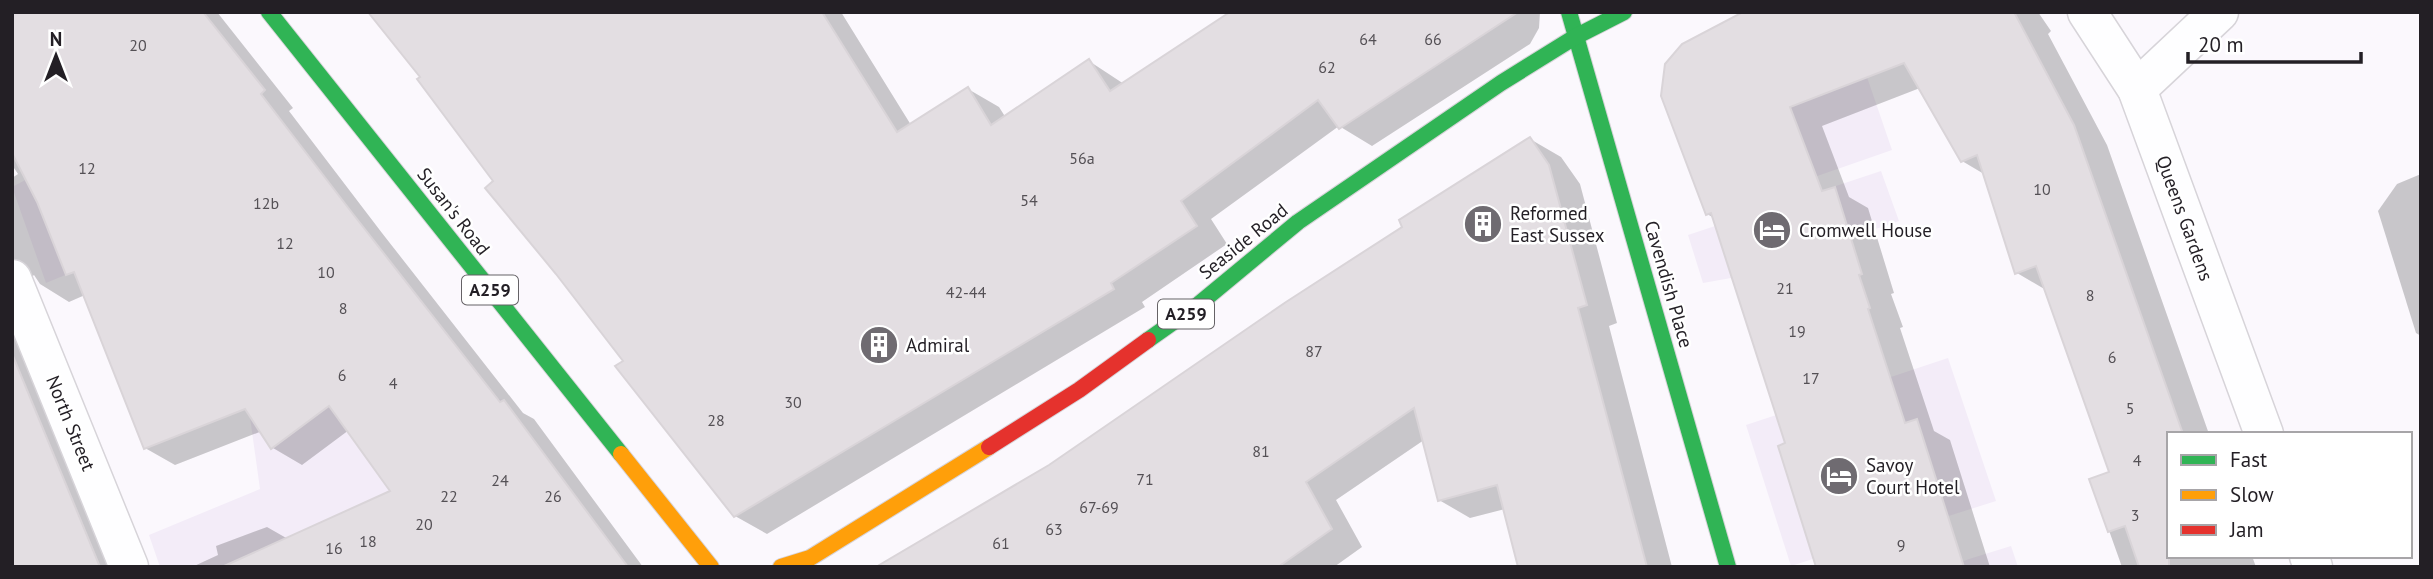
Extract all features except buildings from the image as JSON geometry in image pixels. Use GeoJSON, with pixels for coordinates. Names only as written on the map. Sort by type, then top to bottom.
{"type":"FeatureCollection","features":[{"type":"Feature","properties":{"kind":"main road","name":"Susan's Road"},"geometry":{"type":"LineString","coordinates":[[270,12],[711,567]]}},
{"type":"Feature","properties":{"kind":"main road","name":"Cavendish Place"},"geometry":{"type":"LineString","coordinates":[[1569,12],[1728,567]]}},
{"type":"Feature","properties":{"kind":"main road","name":"Seaside Road"},"geometry":{"type":"LineString","coordinates":[[781,567],[810,558],[1080,390],[1199,304],[1298,222],[1501,83],[1575,37],[1624,12]]}},
{"type":"Feature","properties":{"kind":"street","name":"Queens Gardens"},"geometry":{"type":"LineString","coordinates":[[2087,12],[2137,89],[2263,432]]}},
{"type":"Feature","properties":{"kind":"street"},"geometry":{"type":"LineString","coordinates":[[2137,89],[2219,12]]}},
{"type":"Feature","properties":{"kind":"street","name":"North Street"},"geometry":{"type":"LineString","coordinates":[[12,279],[129,567]]}},
{"type":"Feature","properties":{"kind":"shaded area"},"geometry":{"type":"Polygon","coordinates":[[[1743,12],[1867,77],[1892,150],[1706,215],[1682,150],[1665,64],[1682,44],[1743,12]]]}},
{"type":"Feature","properties":{"kind":"shaded area"},"geometry":{"type":"Polygon","coordinates":[[[96,143],[353,214],[497,399],[504,400],[623,560],[622,567],[160,567],[149,535],[260,489],[233,296],[157,237],[46,283],[12,187],[96,143]]]}},
{"type":"Feature","properties":{"kind":"shaded area"},"geometry":{"type":"Polygon","coordinates":[[[1881,171],[1899,221],[1731,278],[1703,283],[1688,235],[1881,171]]]}},
{"type":"Feature","properties":{"kind":"shaded area"},"geometry":{"type":"Polygon","coordinates":[[[1948,358],[1996,501],[1791,566],[1746,425],[1948,358]]]}},
{"type":"Feature","properties":{"kind":"shaded area"},"geometry":{"type":"Polygon","coordinates":[[[2011,546],[2018,567],[1949,567],[1969,559],[2011,546]]]}},
{"type":"Feature","properties":{"kind":"traffic: fast"},"geometry":{"type":"LineString","coordinates":[[269,12],[621,454]]}},
{"type":"Feature","properties":{"kind":"traffic: fast"},"geometry":{"type":"LineString","coordinates":[[1569,12],[1728,567]]}},
{"type":"Feature","properties":{"kind":"traffic: fast"},"geometry":{"type":"LineString","coordinates":[[1148,340],[1199,304],[1298,222],[1501,83],[1575,37],[1624,12]]}},
{"type":"Feature","properties":{"kind":"traffic: slow"},"geometry":{"type":"LineString","coordinates":[[781,567],[810,558],[989,447]]}},
{"type":"Feature","properties":{"kind":"traffic: slow"},"geometry":{"type":"LineString","coordinates":[[621,454],[711,567]]}},
{"type":"Feature","properties":{"kind":"traffic: jam"},"geometry":{"type":"LineString","coordinates":[[989,447],[1079,390],[1148,340]]}},
{"type":"Feature","properties":{"kind":"place","name":"Reformed East Sussex"},"geometry":{"type":"Point","coordinates":[1483,224]}},
{"type":"Feature","properties":{"kind":"place","name":"Cromwell House"},"geometry":{"type":"Point","coordinates":[1772,230]}},
{"type":"Feature","properties":{"kind":"place","name":"Admiral"},"geometry":{"type":"Point","coordinates":[879,345]}},
{"type":"Feature","properties":{"kind":"place","name":"Savoy Court Hotel"},"geometry":{"type":"Point","coordinates":[1839,476]}}]}
